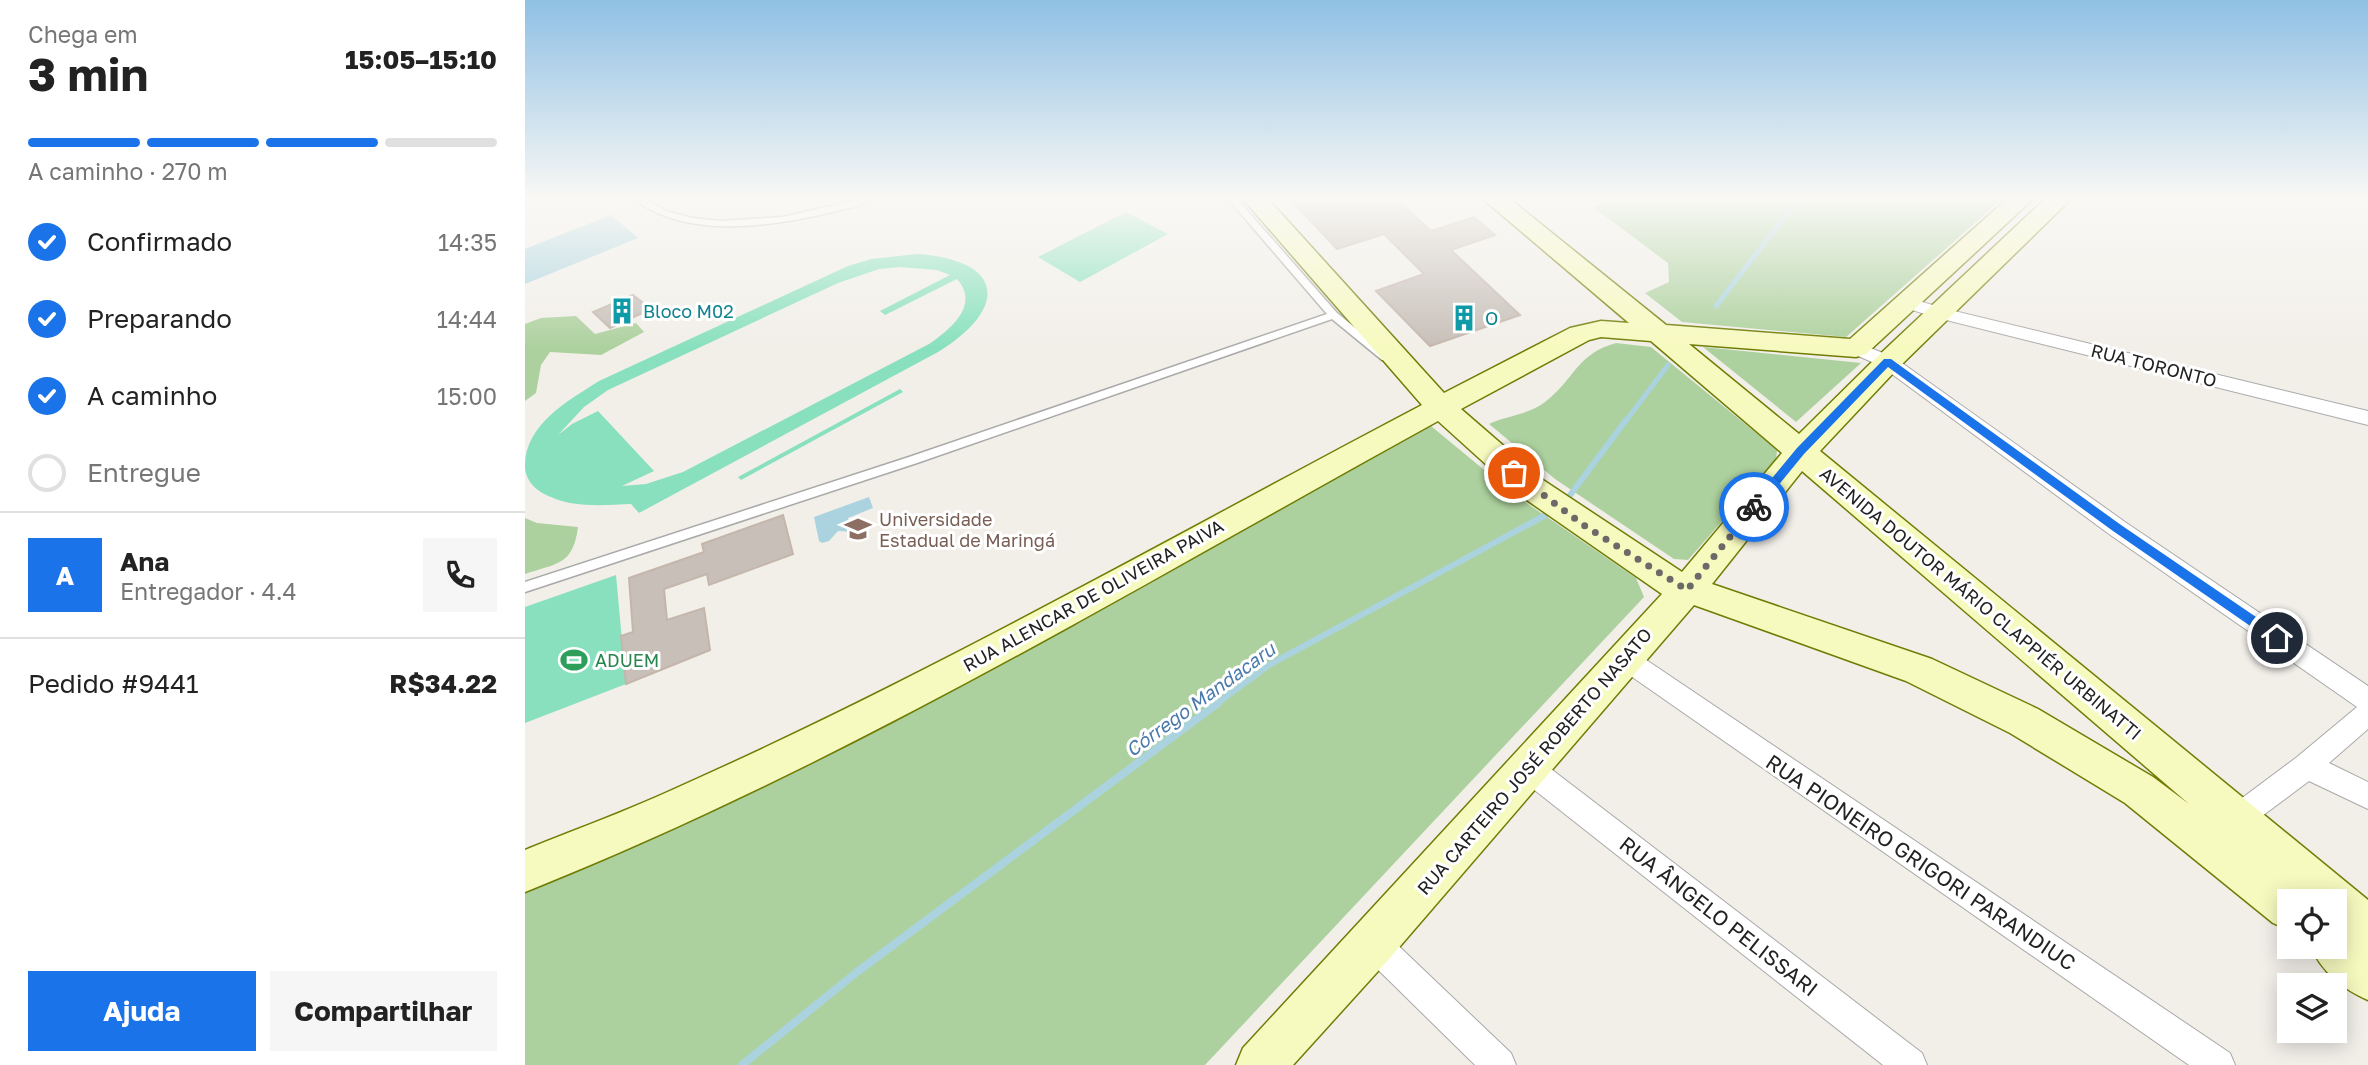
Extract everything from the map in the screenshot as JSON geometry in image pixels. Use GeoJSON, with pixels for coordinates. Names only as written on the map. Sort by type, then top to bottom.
{"type":"FeatureCollection","features":[{"type":"Feature","properties":{"kind":"main road"},"geometry":{"type":"LineString","coordinates":[[1299,249],[1430,396],[1532,488],[1585,526],[1687,590],[1919,670],[2024,721],[2139,790],[2277,899]]}},
{"type":"Feature","properties":{"kind":"main road","name":"AVENIDA DOUTOR MÁRIO CLAPPIÉR URBINATTI"},"geometry":{"type":"LineString","coordinates":[[1555,249],[1801,451],[2368,929]]}},
{"type":"Feature","properties":{"kind":"main road"},"geometry":{"type":"LineString","coordinates":[[1856,348],[1967,249]]}},
{"type":"Feature","properties":{"kind":"main road","name":"RUA CARTEIRO JOSÉ ROBERTO NASATO"},"geometry":{"type":"LineString","coordinates":[[1260,1065],[1373,943],[1687,590],[1801,451],[1888,362],[2009,249]]}},
{"type":"Feature","properties":{"kind":"main road","name":"RUA ALENCAR DE OLIVEIRA PAIVA"},"geometry":{"type":"LineString","coordinates":[[525,872],[705,796],[955,670],[1430,396],[1580,334],[1601,329],[1856,348]]}},
{"type":"Feature","properties":{"kind":"main road"},"geometry":{"type":"LineString","coordinates":[[2347,958],[2368,977]]}},
{"type":"Feature","properties":{"kind":"street","name":"RUA TORONTO"},"geometry":{"type":"LineString","coordinates":[[1909,303],[1940,313],[2368,418]]}},
{"type":"Feature","properties":{"kind":"street"},"geometry":{"type":"LineString","coordinates":[[1856,348],[1888,362],[2117,528],[2368,700]]}},
{"type":"Feature","properties":{"kind":"street","name":"RUA PIONEIRO GRIGORI PARANDIUC"},"geometry":{"type":"LineString","coordinates":[[1624,658],[2218,1065]]}},
{"type":"Feature","properties":{"kind":"street"},"geometry":{"type":"LineString","coordinates":[[2236,819],[2308,766],[2368,713]]}},
{"type":"Feature","properties":{"kind":"street"},"geometry":{"type":"LineString","coordinates":[[2308,766],[2368,796]]}},
{"type":"Feature","properties":{"kind":"street","name":"RUA ÂNGELO PELISSARI"},"geometry":{"type":"LineString","coordinates":[[1528,768],[1910,1065]]}},
{"type":"Feature","properties":{"kind":"street"},"geometry":{"type":"LineString","coordinates":[[1373,943],[1499,1065]]}},
{"type":"Feature","properties":{"kind":"lane"},"geometry":{"type":"LineString","coordinates":[[1275,249],[1333,316],[1430,396]]}},
{"type":"Feature","properties":{"kind":"lane"},"geometry":{"type":"LineString","coordinates":[[525,587],[912,460],[1333,316]]}},
{"type":"Feature","properties":{"kind":"green space"},"geometry":{"type":"Polygon","coordinates":[[[1054,249],[1141,249],[1080,282],[1038,257],[1054,249]]]}},
{"type":"Feature","properties":{"kind":"green space"},"geometry":{"type":"Polygon","coordinates":[[[1649,249],[1946,249],[1846,337],[1682,322],[1645,293],[1669,282],[1668,263],[1649,249]]]}},
{"type":"Feature","properties":{"kind":"green space"},"geometry":{"type":"Polygon","coordinates":[[[917,254],[946,258],[967,266],[981,276],[987,289],[986,303],[977,319],[938,352],[639,513],[631,504],[570,503],[541,492],[530,481],[525,466],[532,438],[550,415],[574,397],[599,381],[848,266],[871,259],[917,254]],[[900,267],[879,269],[838,283],[608,390],[584,407],[558,435],[572,424],[598,411],[654,471],[622,486],[646,484],[683,472],[937,338],[954,324],[964,307],[963,289],[957,279],[885,315],[880,311],[950,275],[937,270],[900,267]]]}},
{"type":"Feature","properties":{"kind":"green space"},"geometry":{"type":"Polygon","coordinates":[[[576,316],[595,334],[636,323],[644,332],[601,355],[550,352],[541,365],[536,393],[525,401],[525,324],[541,318],[576,316]]]}},
{"type":"Feature","properties":{"kind":"green space"},"geometry":{"type":"Polygon","coordinates":[[[1616,343],[1651,347],[1777,450],[1776,460],[1688,560],[1674,559],[1555,479],[1489,424],[1545,402],[1584,360],[1616,343]]]}},
{"type":"Feature","properties":{"kind":"green space"},"geometry":{"type":"Polygon","coordinates":[[[1703,347],[1861,363],[1796,422],[1703,347]]]}},
{"type":"Feature","properties":{"kind":"green space"},"geometry":{"type":"Polygon","coordinates":[[[900,389],[903,392],[741,480],[738,477],[900,389]]]}},
{"type":"Feature","properties":{"kind":"green space"},"geometry":{"type":"Polygon","coordinates":[[[1431,426],[1512,493],[1636,578],[1644,597],[1205,1065],[525,1065],[525,884],[957,679],[1431,426]]]}},
{"type":"Feature","properties":{"kind":"green space"},"geometry":{"type":"Polygon","coordinates":[[[525,518],[537,523],[578,527],[568,556],[555,564],[525,574],[525,518]]]}},
{"type":"Feature","properties":{"kind":"green space","name":"ADUEM"},"geometry":{"type":"Polygon","coordinates":[[[616,575],[626,684],[525,723],[525,607],[616,575]]]}},
{"type":"Feature","properties":{"kind":"water"},"geometry":{"type":"Polygon","coordinates":[[[526,249],[612,249],[525,284],[526,249]]]}},
{"type":"Feature","properties":{"kind":"water"},"geometry":{"type":"Polygon","coordinates":[[[869,497],[873,508],[848,518],[849,522],[863,522],[863,528],[856,532],[838,531],[829,541],[819,541],[814,517],[869,497]]]}},
{"type":"Feature","properties":{"kind":"building"},"geometry":{"type":"Polygon","coordinates":[[[1399,249],[1455,249],[1451,250],[1520,315],[1430,346],[1376,291],[1424,274],[1399,249]]]}},
{"type":"Feature","properties":{"kind":"building","name":"Bloco M02"},"geometry":{"type":"Polygon","coordinates":[[[633,295],[651,309],[610,328],[593,312],[633,295]]]}},
{"type":"Feature","properties":{"kind":"building"},"geometry":{"type":"Polygon","coordinates":[[[783,515],[793,554],[709,585],[707,574],[664,589],[667,620],[704,608],[710,650],[626,684],[621,636],[633,632],[629,578],[704,552],[702,544],[783,515]]]}},
{"type":"Feature","properties":{"kind":"waterway","name":"Córrego Mandacaru"},"geometry":{"type":"LineString","coordinates":[[1716,306],[1760,249]]}},
{"type":"Feature","properties":{"kind":"waterway","name":"Córrego Mandacaru"},"geometry":{"type":"LineString","coordinates":[[1625,422],[1668,365]]}},
{"type":"Feature","properties":{"kind":"waterway","name":"Córrego Mandacaru"},"geometry":{"type":"LineString","coordinates":[[1565,502],[1626,420]]}},
{"type":"Feature","properties":{"kind":"waterway","name":"Córrego Mandacaru"},"geometry":{"type":"LineString","coordinates":[[1215,705],[1269,665],[1553,511]]}},
{"type":"Feature","properties":{"kind":"waterway","name":"Córrego Mandacaru"},"geometry":{"type":"LineString","coordinates":[[742,1065],[857,972],[1218,703]]}},
{"type":"Feature","properties":{"kind":"way so far"},"geometry":{"type":"LineString","coordinates":[[1514,473],[1585,526],[1687,590],[1754,507]]}},
{"type":"Feature","properties":{"kind":"place","name":"Bloco M02"},"geometry":{"type":"Point","coordinates":[622,311]}},
{"type":"Feature","properties":{"kind":"place","name":"O"},"geometry":{"type":"Point","coordinates":[1464,318]}},
{"type":"Feature","properties":{"kind":"place","name":"Universidade Estadual de Maringá"},"geometry":{"type":"Point","coordinates":[858,529]}},
{"type":"Feature","properties":{"kind":"place","name":"ADUEM"},"geometry":{"type":"Point","coordinates":[574,660]}},
{"type":"Feature","properties":{"kind":"route"},"geometry":{"type":"LineString","coordinates":[[1754,507],[1801,451],[1888,362],[2117,528],[2277,638]]}}]}
